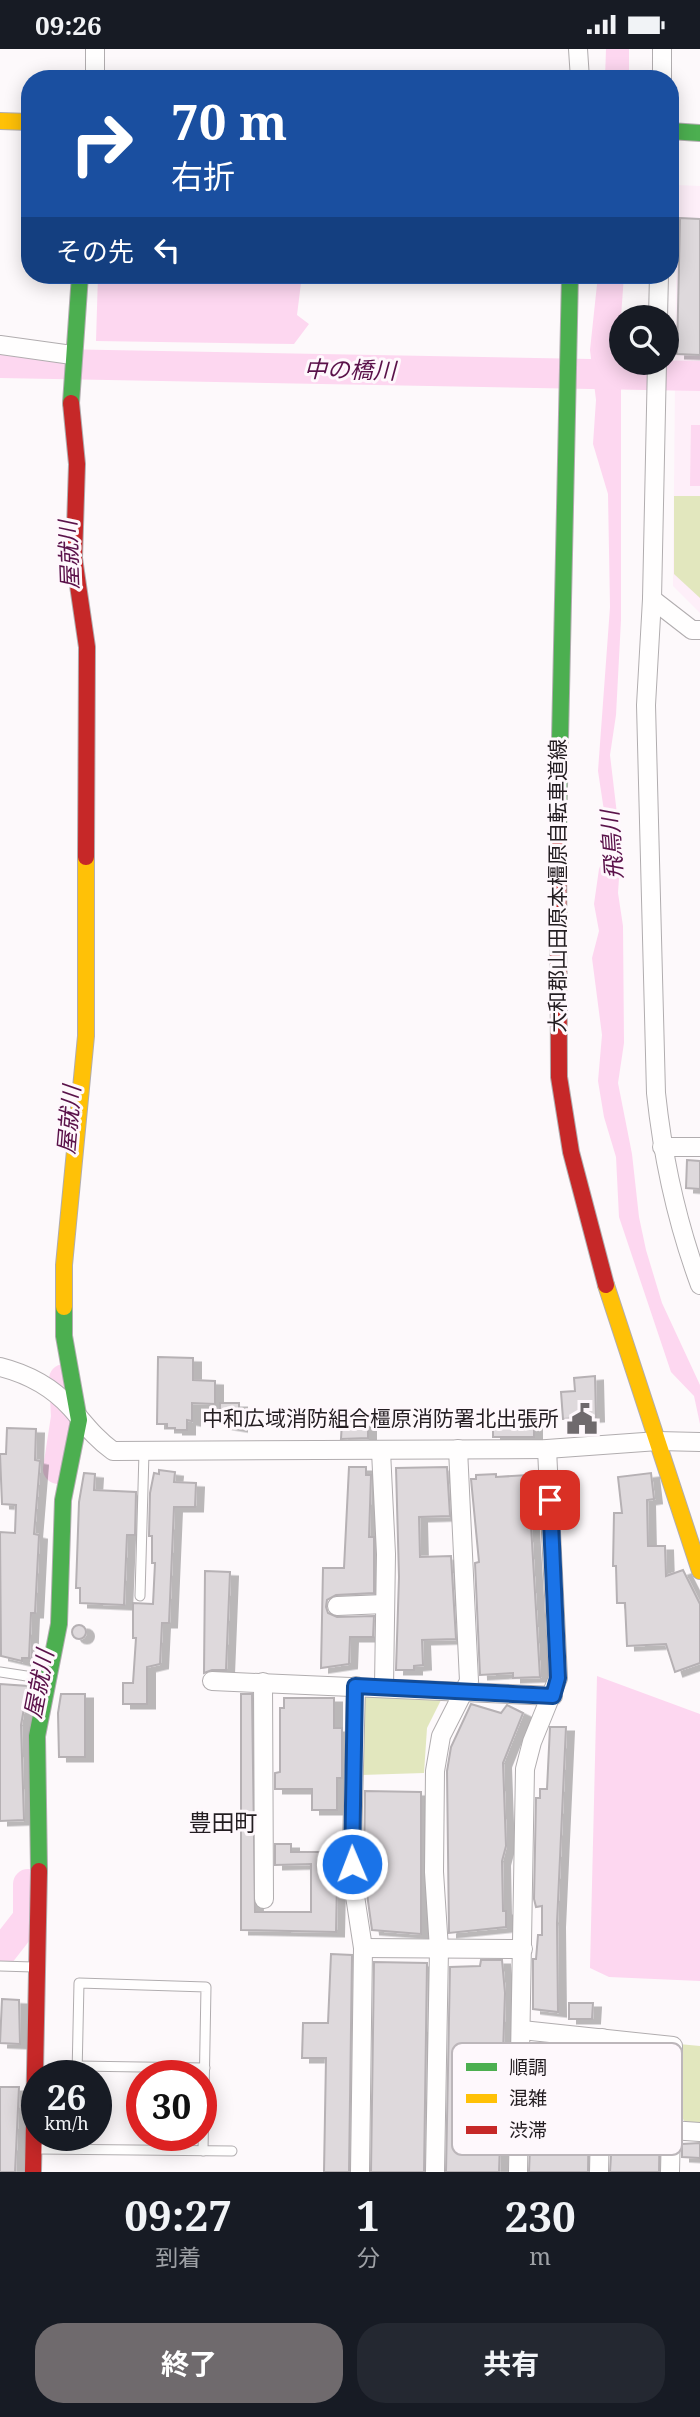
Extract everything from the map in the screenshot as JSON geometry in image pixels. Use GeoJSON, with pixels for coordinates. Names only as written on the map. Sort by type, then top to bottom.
{"type":"FeatureCollection","features":[{"type":"Feature","properties":{"kind":"street"},"geometry":{"type":"LineString","coordinates":[[95,49],[95,70]]}},
{"type":"Feature","properties":{"kind":"street"},"geometry":{"type":"LineString","coordinates":[[578,49],[579,70]]}},
{"type":"Feature","properties":{"kind":"street"},"geometry":{"type":"LineString","coordinates":[[662,49],[662,70]]}},
{"type":"Feature","properties":{"kind":"street"},"geometry":{"type":"LineString","coordinates":[[0,121],[21,122]]}},
{"type":"Feature","properties":{"kind":"street"},"geometry":{"type":"LineString","coordinates":[[679,131],[700,132]]}},
{"type":"Feature","properties":{"kind":"street"},"geometry":{"type":"LineString","coordinates":[[34,2060],[40,1847],[37,1736],[42,1678],[58,1624],[63,1500],[71,1410],[64,1336],[64,1265],[86,1036],[87,647],[74,558],[77,464],[65,355],[78,284]]}},
{"type":"Feature","properties":{"kind":"street","name":"大和郡山田原本橿原自転車道線"},"geometry":{"type":"LineString","coordinates":[[569,284],[558,753],[559,1077],[571,1152],[602,1271],[662,1441],[700,1571]]}},
{"type":"Feature","properties":{"kind":"street"},"geometry":{"type":"LineString","coordinates":[[658,305],[659,284]]}},
{"type":"Feature","properties":{"kind":"street"},"geometry":{"type":"LineString","coordinates":[[0,345],[65,355]]}},
{"type":"Feature","properties":{"kind":"street"},"geometry":{"type":"LineString","coordinates":[[657,375],[652,599],[646,705],[656,1093],[662,1147],[685,1245],[700,1285]]}},
{"type":"Feature","properties":{"kind":"street"},"geometry":{"type":"LineString","coordinates":[[652,599],[692,630],[700,630]]}},
{"type":"Feature","properties":{"kind":"street"},"geometry":{"type":"LineString","coordinates":[[662,1147],[700,1147]]}},
{"type":"Feature","properties":{"kind":"street"},"geometry":{"type":"LineString","coordinates":[[0,1367],[36,1379],[71,1410],[95,1439],[113,1451],[144,1453],[547,1449],[662,1441],[700,1442]]}},
{"type":"Feature","properties":{"kind":"street"},"geometry":{"type":"LineString","coordinates":[[435,2172],[439,1949],[434,1872],[437,1753],[447,1720],[469,1681],[458,1449]]}},
{"type":"Feature","properties":{"kind":"street"},"geometry":{"type":"LineString","coordinates":[[522,2043],[525,1769],[537,1727],[553,1696],[558,1678],[547,1449]]}},
{"type":"Feature","properties":{"kind":"street"},"geometry":{"type":"LineString","coordinates":[[381,1451],[384,1686]]}},
{"type":"Feature","properties":{"kind":"street"},"geometry":{"type":"LineString","coordinates":[[337,1606],[385,1604]]}},
{"type":"Feature","properties":{"kind":"street"},"geometry":{"type":"LineString","coordinates":[[212,1681],[384,1686],[553,1696]]}},
{"type":"Feature","properties":{"kind":"street"},"geometry":{"type":"LineString","coordinates":[[263,1682],[264,1899]]}},
{"type":"Feature","properties":{"kind":"street"},"geometry":{"type":"LineString","coordinates":[[355,1686],[353,1883],[363,1948],[360,2172]]}},
{"type":"Feature","properties":{"kind":"street"},"geometry":{"type":"LineString","coordinates":[[363,1948],[523,1949]]}},
{"type":"Feature","properties":{"kind":"street"},"geometry":{"type":"LineString","coordinates":[[522,2029],[646,2043]]}},
{"type":"Feature","properties":{"kind":"street"},"geometry":{"type":"LineString","coordinates":[[602,2038],[602,2043]]}},
{"type":"Feature","properties":{"kind":"street"},"geometry":{"type":"LineString","coordinates":[[682,2131],[700,2132]]}},
{"type":"Feature","properties":{"kind":"street"},"geometry":{"type":"LineString","coordinates":[[32,2151],[33,2172]]}},
{"type":"Feature","properties":{"kind":"lane"},"geometry":{"type":"LineString","coordinates":[[140,1596],[144,1453]]}},
{"type":"Feature","properties":{"kind":"lane"},"geometry":{"type":"LineString","coordinates":[[0,1672],[42,1678]]}},
{"type":"Feature","properties":{"kind":"lane"},"geometry":{"type":"LineString","coordinates":[[0,1966],[36,1967]]}},
{"type":"Feature","properties":{"kind":"lane"},"geometry":{"type":"LineString","coordinates":[[77,2060],[79,1983],[206,1987],[205,2060]]}},
{"type":"Feature","properties":{"kind":"lane"},"geometry":{"type":"LineString","coordinates":[[217,2151],[232,2151]]}},
{"type":"Feature","properties":{"kind":"shaded area"},"geometry":{"type":"Polygon","coordinates":[[[679,185],[700,186],[700,613],[673,586],[675,375],[679,375],[679,305],[676,305],[676,284],[679,284],[679,185]]]}},
{"type":"Feature","properties":{"kind":"green space"},"geometry":{"type":"Polygon","coordinates":[[[674,496],[700,496],[700,598],[674,574],[674,496]]]}},
{"type":"Feature","properties":{"kind":"green space"},"geometry":{"type":"Polygon","coordinates":[[[361,1691],[444,1694],[427,1728],[424,1773],[361,1775],[361,1691]]]}},
{"type":"Feature","properties":{"kind":"green space"},"geometry":{"type":"Polygon","coordinates":[[[682,2044],[700,2046],[700,2124],[686,2123],[682,2118],[682,2044]]]}},
{"type":"Feature","properties":{"kind":"water"},"geometry":{"type":"Polygon","coordinates":[[[606,49],[629,49],[629,70],[605,70],[606,49]]]}},
{"type":"Feature","properties":{"kind":"water"},"geometry":{"type":"Polygon","coordinates":[[[98,284],[301,284],[297,315],[309,324],[294,344],[96,341],[98,284]]]}},
{"type":"Feature","properties":{"kind":"water","name":"飛鳥川"},"geometry":{"type":"Polygon","coordinates":[[[597,284],[623,284],[622,305],[609,305],[609,375],[621,375],[621,620],[616,715],[610,755],[621,848],[618,893],[623,926],[624,1043],[618,1083],[646,1250],[662,1303],[700,1385],[700,1424],[694,1396],[671,1372],[619,1217],[616,1157],[604,1117],[598,1081],[602,1035],[592,958],[599,931],[594,904],[599,869],[609,844],[598,771],[610,607],[608,494],[593,444],[596,400],[590,350],[597,284]]]}},
{"type":"Feature","properties":{"kind":"water"},"geometry":{"type":"Polygon","coordinates":[[[691,425],[700,425],[700,486],[690,486],[691,425]]]}},
{"type":"Feature","properties":{"kind":"water"},"geometry":{"type":"Polygon","coordinates":[[[597,1676],[700,1714],[700,1981],[609,1977],[590,1968],[597,1676]]]}},
{"type":"Feature","properties":{"kind":"building"},"geometry":{"type":"Polygon","coordinates":[[[680,218],[700,219],[700,355],[679,354],[680,218]]]}},
{"type":"Feature","properties":{"kind":"building"},"geometry":{"type":"Polygon","coordinates":[[[687,1160],[700,1161],[700,1189],[686,1188],[687,1160]]]}},
{"type":"Feature","properties":{"kind":"building"},"geometry":{"type":"Polygon","coordinates":[[[158,1357],[193,1358],[193,1380],[215,1381],[215,1404],[192,1403],[192,1421],[187,1420],[187,1430],[175,1430],[167,1428],[167,1424],[157,1424],[158,1357]]]}},
{"type":"Feature","properties":{"kind":"building"},"geometry":{"type":"Polygon","coordinates":[[[595,1376],[596,1417],[563,1419],[561,1392],[575,1391],[574,1378],[595,1376]]]}},
{"type":"Feature","properties":{"kind":"building"},"geometry":{"type":"Polygon","coordinates":[[[220,1403],[239,1403],[239,1427],[220,1424],[220,1403]]]}},
{"type":"Feature","properties":{"kind":"building"},"geometry":{"type":"Polygon","coordinates":[[[342,1421],[368,1421],[368,1438],[341,1439],[342,1421]]]}},
{"type":"Feature","properties":{"kind":"building"},"geometry":{"type":"Polygon","coordinates":[[[493,1423],[534,1424],[534,1437],[493,1437],[493,1423]]]}},
{"type":"Feature","properties":{"kind":"building"},"geometry":{"type":"Polygon","coordinates":[[[7,1428],[36,1429],[35,1460],[40,1461],[34,1534],[39,1535],[35,1613],[31,1613],[29,1658],[22,1658],[22,1661],[1,1656],[0,1532],[15,1533],[16,1505],[2,1504],[0,1454],[6,1454],[7,1428]]]}},
{"type":"Feature","properties":{"kind":"building"},"geometry":{"type":"Polygon","coordinates":[[[349,1467],[366,1467],[366,1475],[371,1475],[369,1537],[374,1537],[374,1593],[336,1595],[327,1600],[326,1607],[328,1613],[337,1617],[374,1616],[373,1637],[350,1637],[349,1664],[321,1668],[323,1568],[344,1568],[349,1467]]]}},
{"type":"Feature","properties":{"kind":"building"},"geometry":{"type":"Polygon","coordinates":[[[447,1467],[450,1516],[419,1517],[420,1557],[451,1556],[456,1639],[422,1640],[423,1665],[414,1666],[414,1670],[396,1670],[399,1577],[396,1468],[447,1467]]]}},
{"type":"Feature","properties":{"kind":"building"},"geometry":{"type":"Polygon","coordinates":[[[159,1470],[175,1472],[174,1482],[196,1483],[195,1507],[174,1507],[169,1623],[162,1623],[160,1664],[147,1667],[147,1704],[123,1704],[123,1683],[133,1683],[136,1638],[133,1638],[133,1603],[153,1604],[155,1563],[152,1563],[152,1536],[149,1536],[150,1493],[154,1473],[159,1474],[159,1470]]]}},
{"type":"Feature","properties":{"kind":"building"},"geometry":{"type":"Polygon","coordinates":[[[84,1473],[95,1474],[94,1490],[136,1492],[135,1535],[127,1535],[124,1605],[80,1603],[80,1588],[76,1588],[79,1502],[84,1473]]]}},
{"type":"Feature","properties":{"kind":"building"},"geometry":{"type":"Polygon","coordinates":[[[651,1473],[654,1499],[647,1500],[648,1546],[665,1546],[666,1576],[683,1570],[700,1604],[700,1663],[675,1672],[666,1644],[627,1646],[625,1603],[617,1603],[616,1566],[613,1566],[614,1513],[622,1513],[618,1477],[651,1473]]]}},
{"type":"Feature","properties":{"kind":"building"},"geometry":{"type":"Polygon","coordinates":[[[496,1474],[496,1477],[528,1475],[540,1677],[513,1678],[513,1673],[480,1675],[475,1563],[479,1562],[471,1479],[476,1479],[476,1475],[496,1474]]]}},
{"type":"Feature","properties":{"kind":"building"},"geometry":{"type":"Polygon","coordinates":[[[205,1571],[230,1572],[226,1670],[204,1673],[205,1571]]]}},
{"type":"Feature","properties":{"kind":"building"},"geometry":{"type":"Polygon","coordinates":[[[76,1625],[82,1625],[86,1632],[82,1639],[76,1639],[72,1635],[72,1629],[76,1625]]]}},
{"type":"Feature","properties":{"kind":"building"},"geometry":{"type":"Polygon","coordinates":[[[0,1684],[28,1686],[21,1725],[24,1820],[0,1821],[0,1684]]]}},
{"type":"Feature","properties":{"kind":"building"},"geometry":{"type":"Polygon","coordinates":[[[61,1694],[85,1694],[85,1757],[59,1757],[58,1713],[61,1694]]]}},
{"type":"Feature","properties":{"kind":"building"},"geometry":{"type":"Polygon","coordinates":[[[241,1694],[252,1694],[255,1912],[311,1912],[311,1864],[275,1865],[275,1844],[291,1844],[291,1852],[331,1852],[331,1881],[337,1881],[336,1932],[241,1930],[241,1694]]]}},
{"type":"Feature","properties":{"kind":"building"},"geometry":{"type":"Polygon","coordinates":[[[284,1698],[334,1698],[334,1728],[342,1728],[342,1778],[337,1778],[337,1810],[312,1810],[312,1789],[275,1789],[275,1773],[280,1772],[280,1708],[284,1708],[284,1698]]]}},
{"type":"Feature","properties":{"kind":"building"},"geometry":{"type":"Polygon","coordinates":[[[471,1704],[501,1713],[507,1705],[523,1713],[503,1763],[506,1846],[502,1861],[506,1927],[449,1933],[447,1771],[451,1747],[471,1704]]]}},
{"type":"Feature","properties":{"kind":"building"},"geometry":{"type":"Polygon","coordinates":[[[550,1727],[566,1727],[557,1923],[558,2012],[533,2009],[533,1959],[536,1959],[538,1935],[542,1935],[542,1906],[536,1907],[534,1899],[536,1798],[540,1798],[540,1789],[547,1789],[550,1727]]]}},
{"type":"Feature","properties":{"kind":"building"},"geometry":{"type":"Polygon","coordinates":[[[365,1791],[421,1792],[421,1934],[372,1930],[364,1872],[365,1791]]]}},
{"type":"Feature","properties":{"kind":"building"},"geometry":{"type":"Polygon","coordinates":[[[331,1954],[352,1955],[349,2172],[324,2172],[326,2058],[302,2058],[303,2023],[328,2023],[331,1954]]]}},
{"type":"Feature","properties":{"kind":"building"},"geometry":{"type":"Polygon","coordinates":[[[481,1960],[502,1960],[505,1993],[503,2043],[452,2043],[452,2155],[500,2155],[499,2172],[446,2172],[450,1967],[480,1966],[481,1960]]]}},
{"type":"Feature","properties":{"kind":"building"},"geometry":{"type":"Polygon","coordinates":[[[374,1962],[427,1963],[424,2172],[371,2172],[374,1962]]]}},
{"type":"Feature","properties":{"kind":"building"},"geometry":{"type":"Polygon","coordinates":[[[2,1999],[19,2000],[20,2044],[0,2043],[2,1999]]]}},
{"type":"Feature","properties":{"kind":"building"},"geometry":{"type":"Polygon","coordinates":[[[569,2003],[593,2003],[592,2019],[569,2019],[569,2003]]]}},
{"type":"Feature","properties":{"kind":"building"},"geometry":{"type":"Polygon","coordinates":[[[0,2087],[19,2087],[15,2172],[0,2172],[0,2087]]]}},
{"type":"Feature","properties":{"kind":"building"},"geometry":{"type":"Polygon","coordinates":[[[700,2143],[700,2158],[682,2157],[682,2144],[700,2143]]]}},
{"type":"Feature","properties":{"kind":"building"},"geometry":{"type":"Polygon","coordinates":[[[530,2155],[588,2155],[588,2172],[529,2172],[530,2155]]]}},
{"type":"Feature","properties":{"kind":"building"},"geometry":{"type":"Polygon","coordinates":[[[611,2155],[659,2155],[659,2172],[610,2172],[611,2155]]]}},
{"type":"Feature","properties":{"kind":"waterway","name":"中の橋川"},"geometry":{"type":"LineString","coordinates":[[0,363],[700,376]]}},
{"type":"Feature","properties":{"kind":"waterway","name":"屋就川"},"geometry":{"type":"LineString","coordinates":[[58,1469],[66,1417],[64,1379]]}},
{"type":"Feature","properties":{"kind":"waterway","name":"屋就川"},"geometry":{"type":"LineString","coordinates":[[0,1954],[28,1918],[28,1884]]}},
{"type":"Feature","properties":{"kind":"traffic: fast"},"geometry":{"type":"LineString","coordinates":[[679,132],[700,133]]}},
{"type":"Feature","properties":{"kind":"traffic: fast"},"geometry":{"type":"LineString","coordinates":[[71,403],[79,284]]}},
{"type":"Feature","properties":{"kind":"traffic: fast"},"geometry":{"type":"LineString","coordinates":[[558,833],[570,284]]}},
{"type":"Feature","properties":{"kind":"traffic: fast"},"geometry":{"type":"LineString","coordinates":[[39,1871],[37,1736],[59,1624],[63,1500],[79,1420],[64,1336],[64,1307]]}},
{"type":"Feature","properties":{"kind":"traffic: slow"},"geometry":{"type":"LineString","coordinates":[[0,121],[21,122]]}},
{"type":"Feature","properties":{"kind":"traffic: slow"},"geometry":{"type":"LineString","coordinates":[[64,1307],[64,1265],[86,1036],[86,857]]}},
{"type":"Feature","properties":{"kind":"traffic: slow"},"geometry":{"type":"LineString","coordinates":[[606,1285],[700,1571]]}},
{"type":"Feature","properties":{"kind":"traffic: jam"},"geometry":{"type":"LineString","coordinates":[[71,403],[77,464],[74,558],[87,647],[86,857]]}},
{"type":"Feature","properties":{"kind":"traffic: jam"},"geometry":{"type":"LineString","coordinates":[[558,833],[559,1077],[571,1152],[606,1285]]}},
{"type":"Feature","properties":{"kind":"traffic: jam"},"geometry":{"type":"LineString","coordinates":[[33,2172],[39,1871]]}},
{"type":"Feature","properties":{"kind":"place","name":"中和広域消防組合橿原消防署北出張所"},"geometry":{"type":"Point","coordinates":[582,1419]}},
{"type":"Feature","properties":{"kind":"district","name":"豊田町"},"geometry":{"type":"Point","coordinates":[223,1823]}},
{"type":"Feature","properties":{"kind":"route"},"geometry":{"type":"LineString","coordinates":[[352,1864],[355,1686],[553,1696],[558,1678],[550,1500]]}}]}
